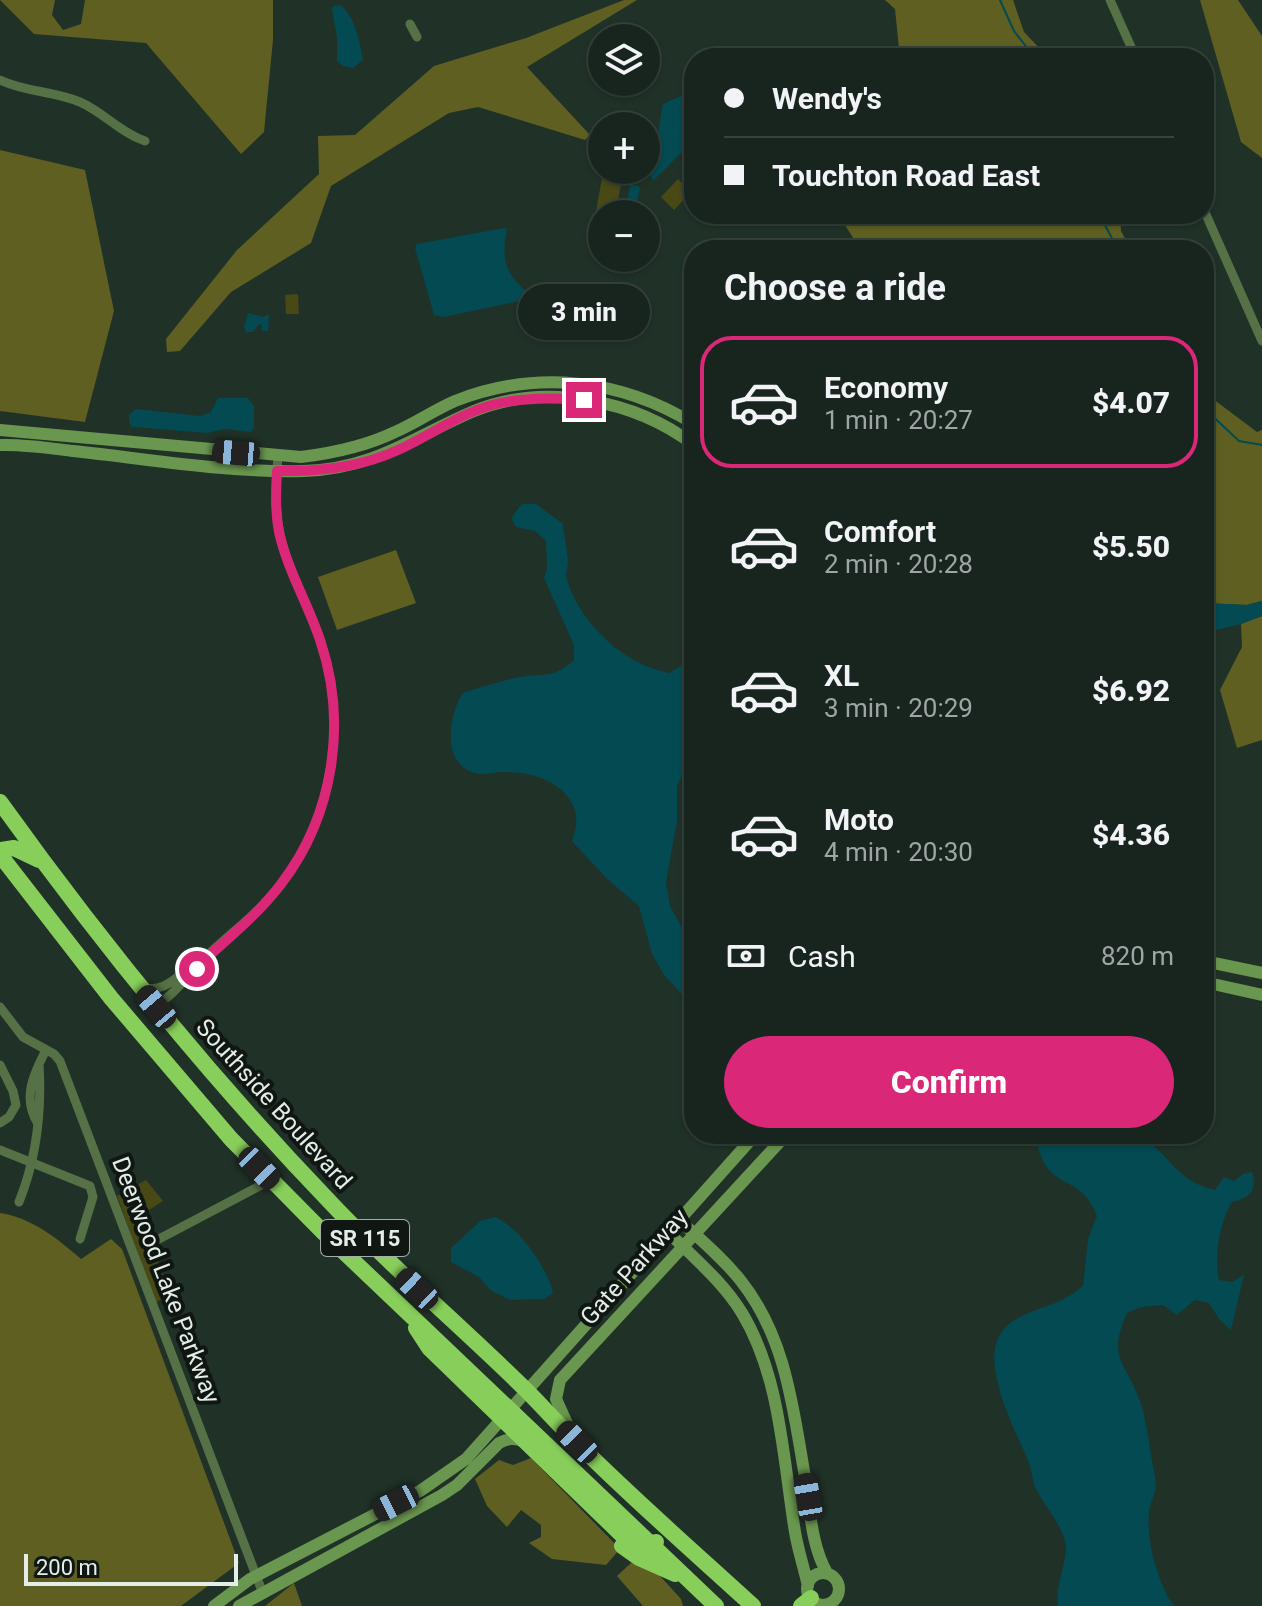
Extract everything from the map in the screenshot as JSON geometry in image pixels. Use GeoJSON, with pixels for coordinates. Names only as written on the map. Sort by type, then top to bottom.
{"type":"FeatureCollection","features":[{"type":"Feature","properties":{"kind":"highway","name":"Southside Boulevard"},"geometry":{"type":"LineString","coordinates":[[0,802],[156,1007],[262,1129],[364,1238],[667,1528],[753,1606]]}},
{"type":"Feature","properties":{"kind":"highway"},"geometry":{"type":"LineString","coordinates":[[0,852],[14,848],[44,863]]}},
{"type":"Feature","properties":{"kind":"highway","name":"Southside Boulevard"},"geometry":{"type":"LineString","coordinates":[[0,852],[6,869],[133,1026],[231,1139],[506,1412],[716,1606]]}},
{"type":"Feature","properties":{"kind":"highway"},"geometry":{"type":"LineString","coordinates":[[111,998],[136,1009],[156,1007]]}},
{"type":"Feature","properties":{"kind":"highway"},"geometry":{"type":"LineString","coordinates":[[133,1026],[155,1025],[172,1032],[187,1044]]}},
{"type":"Feature","properties":{"kind":"highway"},"geometry":{"type":"LineString","coordinates":[[506,1412],[530,1445],[637,1547],[653,1545],[667,1528]]}},
{"type":"Feature","properties":{"kind":"highway"},"geometry":{"type":"LineString","coordinates":[[591,1504],[626,1551],[691,1582]]}},
{"type":"Feature","properties":{"kind":"street"},"geometry":{"type":"LineString","coordinates":[[1110,0],[1132,48]]}},
{"type":"Feature","properties":{"kind":"street"},"geometry":{"type":"LineString","coordinates":[[410,24],[417,37]]}},
{"type":"Feature","properties":{"kind":"street"},"geometry":{"type":"LineString","coordinates":[[0,80],[81,103],[145,141]]}},
{"type":"Feature","properties":{"kind":"street"},"geometry":{"type":"LineString","coordinates":[[1210,224],[1262,341]]}},
{"type":"Feature","properties":{"kind":"street"},"geometry":{"type":"LineString","coordinates":[[0,430],[278,456],[316,455],[356,447],[392,434],[452,402],[486,390],[539,382],[610,388],[659,404],[684,418]]}},
{"type":"Feature","properties":{"kind":"street"},"geometry":{"type":"LineString","coordinates":[[591,400],[596,385]]}},
{"type":"Feature","properties":{"kind":"street"},"geometry":{"type":"LineString","coordinates":[[607,404],[610,388]]}},
{"type":"Feature","properties":{"kind":"street"},"geometry":{"type":"LineString","coordinates":[[0,445],[277,471],[321,470],[366,462],[394,452],[491,406],[550,397],[607,404],[659,423],[684,439]]}},
{"type":"Feature","properties":{"kind":"street"},"geometry":{"type":"LineString","coordinates":[[107,454],[108,439]]}},
{"type":"Feature","properties":{"kind":"street"},"geometry":{"type":"LineString","coordinates":[[156,1007],[255,914],[295,864],[321,810],[331,765],[334,720],[330,679],[320,639],[280,534],[276,503],[278,456]]}},
{"type":"Feature","properties":{"kind":"street"},"geometry":{"type":"LineString","coordinates":[[136,983],[150,989],[160,988],[203,961]]}},
{"type":"Feature","properties":{"kind":"street"},"geometry":{"type":"LineString","coordinates":[[1214,963],[1262,973]]}},
{"type":"Feature","properties":{"kind":"street"},"geometry":{"type":"LineString","coordinates":[[1214,984],[1262,995]]}},
{"type":"Feature","properties":{"kind":"street","name":"Deerwood Lake Parkway"},"geometry":{"type":"LineString","coordinates":[[0,1007],[23,1037],[60,1061],[65,1072],[262,1591]]}},
{"type":"Feature","properties":{"kind":"street"},"geometry":{"type":"LineString","coordinates":[[19,1202],[33,1164],[38,1124],[32,1114],[39,1064],[46,1050]]}},
{"type":"Feature","properties":{"kind":"street"},"geometry":{"type":"LineString","coordinates":[[0,1065],[13,1091],[16,1105],[9,1117],[0,1123]]}},
{"type":"Feature","properties":{"kind":"street","name":"Gate Parkway"},"geometry":{"type":"LineString","coordinates":[[214,1606],[256,1576],[420,1491],[466,1459],[747,1144]]}},
{"type":"Feature","properties":{"kind":"street","name":"Gate Parkway"},"geometry":{"type":"LineString","coordinates":[[577,1442],[556,1399],[560,1380],[778,1144]]}},
{"type":"Feature","properties":{"kind":"street"},"geometry":{"type":"LineString","coordinates":[[0,1150],[90,1186],[93,1197],[80,1239]]}},
{"type":"Feature","properties":{"kind":"street"},"geometry":{"type":"LineString","coordinates":[[159,1239],[271,1180]]}},
{"type":"Feature","properties":{"kind":"street"},"geometry":{"type":"LineString","coordinates":[[679,1220],[743,1283],[778,1346],[790,1390],[815,1535],[827,1573],[838,1582],[840,1601],[813,1600]]}},
{"type":"Feature","properties":{"kind":"street"},"geometry":{"type":"LineString","coordinates":[[668,1232],[716,1279],[736,1304],[763,1357],[775,1407],[796,1537],[813,1600]]}},
{"type":"Feature","properties":{"kind":"street"},"geometry":{"type":"LineString","coordinates":[[239,1606],[457,1485],[506,1439],[518,1439],[530,1445]]}},
{"type":"Feature","properties":{"kind":"street"},"geometry":{"type":"LineString","coordinates":[[447,1472],[457,1485]]}},
{"type":"Feature","properties":{"kind":"street"},"geometry":{"type":"LineString","coordinates":[[376,1513],[384,1527]]}},
{"type":"Feature","properties":{"kind":"street"},"geometry":{"type":"LineString","coordinates":[[813,1600],[814,1575],[827,1573]]}},
{"type":"Feature","properties":{"kind":"shaded area"},"geometry":{"type":"Polygon","coordinates":[[[0,0],[55,0],[52,15],[63,30],[81,24],[85,0],[273,0],[273,40],[264,132],[241,154],[146,43],[34,34],[0,0]]]}},
{"type":"Feature","properties":{"kind":"shaded area"},"geometry":{"type":"Polygon","coordinates":[[[624,0],[637,0],[598,24],[588,24],[588,30],[527,67],[588,133],[585,140],[478,107],[449,113],[331,186],[311,243],[231,292],[180,351],[167,352],[166,339],[237,250],[319,174],[318,136],[355,135],[434,66],[526,38],[624,0]]]}},
{"type":"Feature","properties":{"kind":"shaded area"},"geometry":{"type":"Polygon","coordinates":[[[885,0],[1013,0],[1024,32],[1039,48],[899,48],[895,9],[885,0]]]}},
{"type":"Feature","properties":{"kind":"shaded area"},"geometry":{"type":"Polygon","coordinates":[[[1200,0],[1238,0],[1262,36],[1262,158],[1241,142],[1200,0]]]}},
{"type":"Feature","properties":{"kind":"shaded area"},"geometry":{"type":"Polygon","coordinates":[[[0,150],[85,170],[114,311],[85,422],[0,411],[0,150]]]}},
{"type":"Feature","properties":{"kind":"shaded area"},"geometry":{"type":"Polygon","coordinates":[[[678,179],[684,185],[684,199],[674,210],[661,197],[678,179]]]}},
{"type":"Feature","properties":{"kind":"shaded area"},"geometry":{"type":"Polygon","coordinates":[[[601,184],[621,184],[618,200],[598,200],[601,184]]]}},
{"type":"Feature","properties":{"kind":"shaded area"},"geometry":{"type":"Polygon","coordinates":[[[844,224],[1121,224],[1126,240],[855,240],[844,224]]]}},
{"type":"Feature","properties":{"kind":"shaded area"},"geometry":{"type":"Polygon","coordinates":[[[298,294],[299,314],[286,314],[285,295],[298,294]]]}},
{"type":"Feature","properties":{"kind":"shaded area"},"geometry":{"type":"Polygon","coordinates":[[[1214,400],[1257,432],[1262,430],[1262,601],[1247,605],[1214,603],[1214,400]]]}},
{"type":"Feature","properties":{"kind":"shaded area"},"geometry":{"type":"Polygon","coordinates":[[[396,550],[416,603],[337,630],[318,577],[396,550]]]}},
{"type":"Feature","properties":{"kind":"shaded area"},"geometry":{"type":"Polygon","coordinates":[[[1262,616],[1262,740],[1237,748],[1220,690],[1242,647],[1241,624],[1262,616]]]}},
{"type":"Feature","properties":{"kind":"shaded area"},"geometry":{"type":"Polygon","coordinates":[[[146,1180],[163,1201],[141,1215],[169,1292],[156,1303],[117,1196],[146,1180]]]}},
{"type":"Feature","properties":{"kind":"shaded area"},"geometry":{"type":"Polygon","coordinates":[[[0,1213],[33,1224],[81,1259],[111,1239],[122,1249],[239,1563],[181,1606],[0,1606],[0,1213]]]}},
{"type":"Feature","properties":{"kind":"shaded area"},"geometry":{"type":"Polygon","coordinates":[[[531,1458],[620,1549],[606,1565],[552,1559],[529,1543],[541,1537],[541,1525],[521,1510],[507,1527],[487,1506],[475,1479],[499,1460],[513,1465],[531,1458]]]}},
{"type":"Feature","properties":{"kind":"shaded area"},"geometry":{"type":"Polygon","coordinates":[[[632,1562],[651,1566],[681,1599],[683,1606],[643,1606],[617,1576],[632,1562]]]}},
{"type":"Feature","properties":{"kind":"shaded area"},"geometry":{"type":"Polygon","coordinates":[[[294,1583],[302,1606],[265,1606],[294,1583]]]}},
{"type":"Feature","properties":{"kind":"water"},"geometry":{"type":"Polygon","coordinates":[[[340,5],[353,22],[363,60],[353,68],[337,61],[332,10],[333,6],[340,5]]]}},
{"type":"Feature","properties":{"kind":"water"},"geometry":{"type":"Polygon","coordinates":[[[684,95],[684,150],[660,174],[663,104],[684,95]]]}},
{"type":"Feature","properties":{"kind":"water"},"geometry":{"type":"Polygon","coordinates":[[[630,185],[640,187],[637,200],[628,200],[630,185]]]}},
{"type":"Feature","properties":{"kind":"water"},"geometry":{"type":"Polygon","coordinates":[[[507,229],[507,266],[515,280],[531,295],[529,299],[444,317],[434,315],[415,248],[417,244],[507,229]]]}},
{"type":"Feature","properties":{"kind":"water"},"geometry":{"type":"Polygon","coordinates":[[[248,313],[263,317],[269,314],[268,331],[262,331],[259,324],[253,332],[246,332],[244,327],[248,313]]]}},
{"type":"Feature","properties":{"kind":"water"},"geometry":{"type":"Polygon","coordinates":[[[218,398],[248,398],[254,406],[254,427],[251,432],[225,429],[207,433],[132,427],[129,422],[129,415],[136,409],[200,416],[211,412],[218,398]]]}},
{"type":"Feature","properties":{"kind":"water"},"geometry":{"type":"Polygon","coordinates":[[[522,504],[536,504],[563,524],[567,580],[582,612],[606,640],[637,662],[653,669],[670,673],[684,661],[684,771],[677,786],[677,821],[666,882],[670,906],[684,931],[684,996],[664,975],[652,954],[639,906],[607,879],[572,841],[576,815],[564,793],[550,782],[532,775],[474,773],[459,763],[453,752],[452,721],[463,693],[511,679],[551,674],[574,660],[574,645],[544,578],[547,569],[546,541],[535,531],[516,527],[511,518],[522,504]]]}},
{"type":"Feature","properties":{"kind":"water"},"geometry":{"type":"Polygon","coordinates":[[[1262,601],[1262,616],[1214,631],[1214,603],[1247,605],[1262,601]]]}},
{"type":"Feature","properties":{"kind":"water"},"geometry":{"type":"Polygon","coordinates":[[[1037,1144],[1151,1144],[1190,1180],[1215,1190],[1224,1177],[1234,1181],[1252,1172],[1253,1189],[1247,1196],[1232,1202],[1219,1240],[1219,1280],[1232,1282],[1244,1275],[1231,1330],[1209,1303],[1195,1300],[1177,1315],[1163,1305],[1141,1307],[1127,1313],[1118,1341],[1121,1360],[1143,1413],[1156,1483],[1149,1512],[1151,1548],[1158,1574],[1174,1606],[1058,1606],[1065,1540],[1035,1487],[1029,1463],[998,1386],[994,1354],[997,1341],[1008,1325],[1025,1314],[1062,1300],[1083,1286],[1088,1239],[1097,1216],[1085,1196],[1052,1173],[1037,1144]]]}},
{"type":"Feature","properties":{"kind":"water"},"geometry":{"type":"Polygon","coordinates":[[[495,1217],[513,1229],[531,1249],[553,1293],[544,1299],[510,1300],[490,1290],[479,1277],[451,1262],[451,1248],[480,1221],[495,1217]]]}},
{"type":"Feature","properties":{"kind":"waterway"},"geometry":{"type":"LineString","coordinates":[[1000,0],[1014,31],[1027,48]]}},
{"type":"Feature","properties":{"kind":"waterway"},"geometry":{"type":"LineString","coordinates":[[1105,224],[1113,240]]}},
{"type":"Feature","properties":{"kind":"waterway"},"geometry":{"type":"LineString","coordinates":[[1214,417],[1239,441],[1262,445]]}},
{"type":"Feature","properties":{"kind":"route"},"geometry":{"type":"LineString","coordinates":[[197,969],[271,897],[295,864],[321,810],[331,765],[334,720],[330,679],[320,639],[280,534],[276,503],[277,471],[321,470],[366,462],[394,452],[475,411],[516,400],[550,397],[584,400]]}}]}
